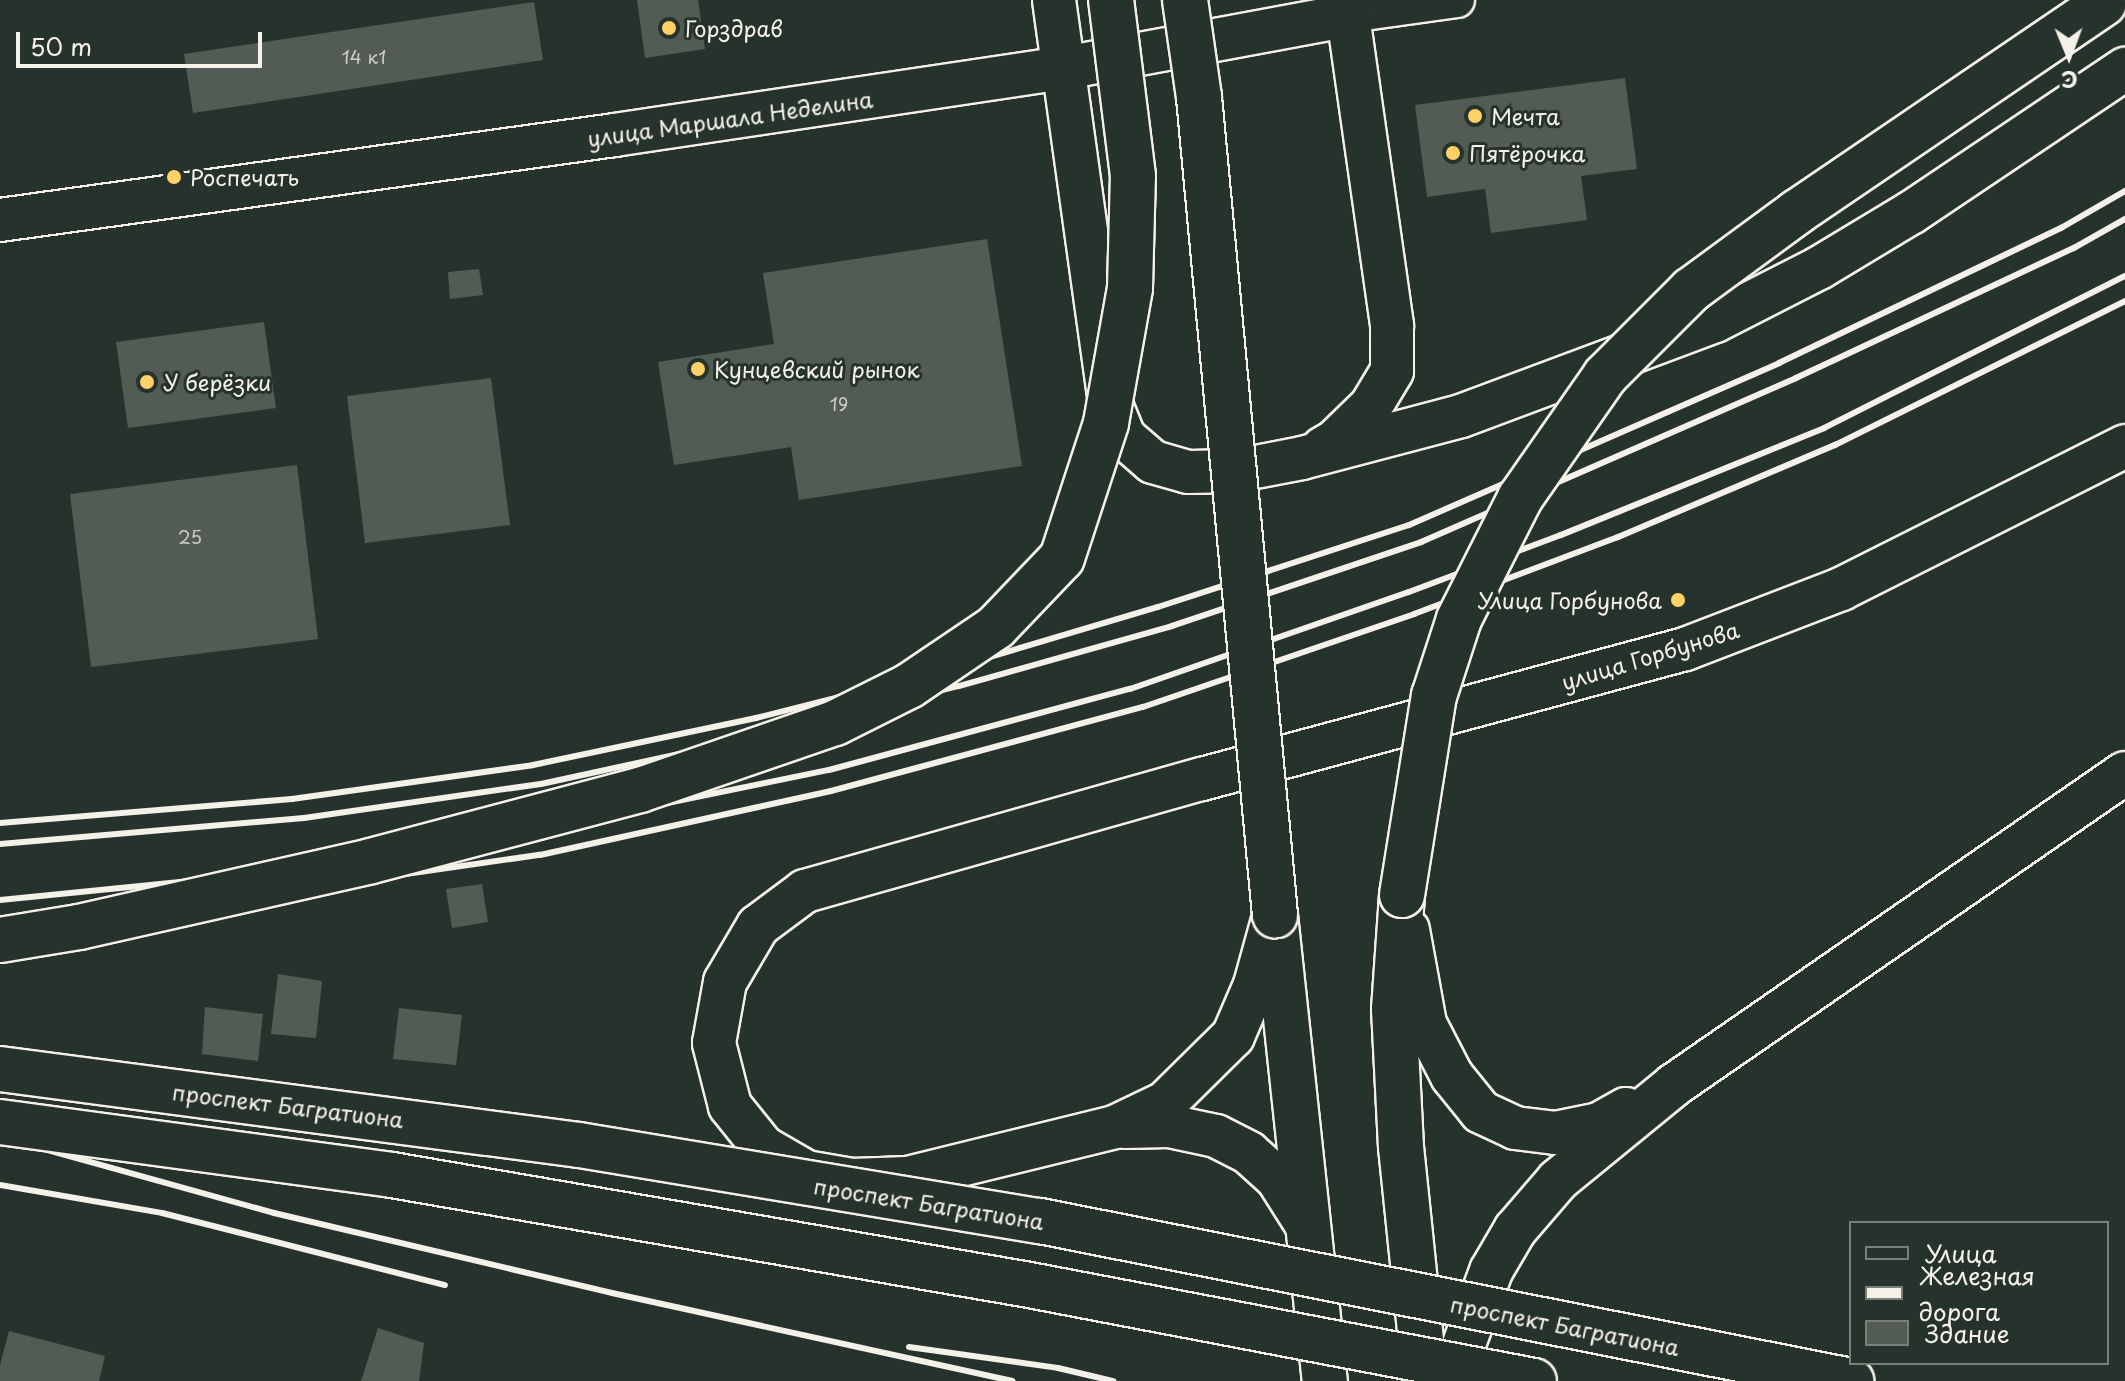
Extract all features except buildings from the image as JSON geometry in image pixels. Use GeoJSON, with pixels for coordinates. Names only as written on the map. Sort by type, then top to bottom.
{"type":"FeatureCollection","features":[{"type":"Feature","properties":{"kind":"main road"},"geometry":{"type":"LineString","coordinates":[[0,940],[79,927],[371,861],[640,790],[835,723],[909,686],[996,627],[1062,558],[1108,408],[1130,288],[1133,176],[1111,0]]}},
{"type":"Feature","properties":{"kind":"main road"},"geometry":{"type":"LineString","coordinates":[[1185,0],[1199,97],[1275,915],[1325,1381]]}},
{"type":"Feature","properties":{"kind":"main road"},"geometry":{"type":"LineString","coordinates":[[1425,1381],[1401,1147],[1394,1009],[1402,895],[1434,696],[1459,619],[1520,498],[1605,376],[1691,290],[1797,212],[2106,1]]}},
{"type":"Feature","properties":{"kind":"main road","name":"проспект Багратиона"},"geometry":{"type":"LineString","coordinates":[[0,1069],[579,1145],[1040,1221],[1851,1381]]}},
{"type":"Feature","properties":{"kind":"main road"},"geometry":{"type":"LineString","coordinates":[[0,1122],[438,1183],[1039,1286],[1534,1381]]}},
{"type":"Feature","properties":{"kind":"street"},"geometry":{"type":"LineString","coordinates":[[1054,0],[1110,402],[1124,437],[1153,462],[1188,472],[1235,471],[1302,458],[1461,416],[1715,321],[1819,268],[1912,212],[2125,69]]}},
{"type":"Feature","properties":{"kind":"street","name":"улица Маршала Неделина"},"geometry":{"type":"LineString","coordinates":[[0,220],[583,140],[1064,68],[1347,8],[1457,0]]}},
{"type":"Feature","properties":{"kind":"street"},"geometry":{"type":"LineString","coordinates":[[1302,458],[1334,442],[1371,406],[1392,371],[1392,325],[1347,8]]}},
{"type":"Feature","properties":{"kind":"street"},"geometry":{"type":"LineString","coordinates":[[1392,325],[1415,392],[1431,413],[1461,416]]}},
{"type":"Feature","properties":{"kind":"street","name":"улица Горбунова"},"geometry":{"type":"LineString","coordinates":[[1115,1127],[907,1178],[852,1180],[806,1172],[763,1147],[730,1106],[714,1043],[725,982],[758,926],[805,891],[1194,781],[1685,649],[1841,589],[2125,446]]}},
{"type":"Feature","properties":{"kind":"street"},"geometry":{"type":"LineString","coordinates":[[1456,1381],[1460,1355],[1491,1271],[1515,1230],[1558,1180],[1674,1085],[2125,773]]}},
{"type":"Feature","properties":{"kind":"street"},"geometry":{"type":"LineString","coordinates":[[1402,895],[1425,1024],[1452,1076],[1481,1112],[1515,1128],[1555,1133],[1599,1124],[1674,1085]]}},
{"type":"Feature","properties":{"kind":"street"},"geometry":{"type":"LineString","coordinates":[[1115,1127],[1165,1103],[1233,1036],[1255,985],[1275,915]]}},
{"type":"Feature","properties":{"kind":"street"},"geometry":{"type":"LineString","coordinates":[[1115,1127],[1169,1126],[1221,1138],[1249,1153],[1277,1178],[1308,1227]]}},
{"type":"Feature","properties":{"kind":"railway"},"geometry":{"type":"LineString","coordinates":[[0,823],[292,799],[533,765],[756,718],[953,668],[1158,607],[1409,525],[1779,363],[2061,228],[2125,191]]}},
{"type":"Feature","properties":{"kind":"railway"},"geometry":{"type":"LineString","coordinates":[[0,844],[304,818],[541,784],[761,736],[959,686],[1172,626],[1421,542],[1796,378],[2074,248],[2125,219]]}},
{"type":"Feature","properties":{"kind":"railway"},"geometry":{"type":"LineString","coordinates":[[0,900],[220,878],[536,830],[829,770],[1130,689],[1409,592],[1561,535],[1824,428],[2125,276]]}},
{"type":"Feature","properties":{"kind":"railway"},"geometry":{"type":"LineString","coordinates":[[0,923],[226,900],[540,855],[831,791],[1143,707],[1414,614],[1618,537],[1835,445],[2125,301]]}},
{"type":"Feature","properties":{"kind":"railway"},"geometry":{"type":"LineString","coordinates":[[0,1137],[274,1213],[612,1293],[1012,1381]]}},
{"type":"Feature","properties":{"kind":"railway"},"geometry":{"type":"LineString","coordinates":[[0,1185],[162,1213],[445,1285]]}},
{"type":"Feature","properties":{"kind":"railway"},"geometry":{"type":"LineString","coordinates":[[909,1347],[1058,1368],[1113,1381]]}},
{"type":"Feature","properties":{"kind":"place","name":"Горздрав"},"geometry":{"type":"Point","coordinates":[669,28]}},
{"type":"Feature","properties":{"kind":"place","name":"Мечта"},"geometry":{"type":"Point","coordinates":[1475,116]}},
{"type":"Feature","properties":{"kind":"place","name":"Пятёрочка"},"geometry":{"type":"Point","coordinates":[1453,153]}},
{"type":"Feature","properties":{"kind":"place","name":"Роспечать"},"geometry":{"type":"Point","coordinates":[174,177]}},
{"type":"Feature","properties":{"kind":"place","name":"Кунцевский рынок"},"geometry":{"type":"Point","coordinates":[698,369]}},
{"type":"Feature","properties":{"kind":"place","name":"У берёзки"},"geometry":{"type":"Point","coordinates":[147,382]}},
{"type":"Feature","properties":{"kind":"place","name":"Улица Горбунова"},"geometry":{"type":"Point","coordinates":[1678,600]}}]}
